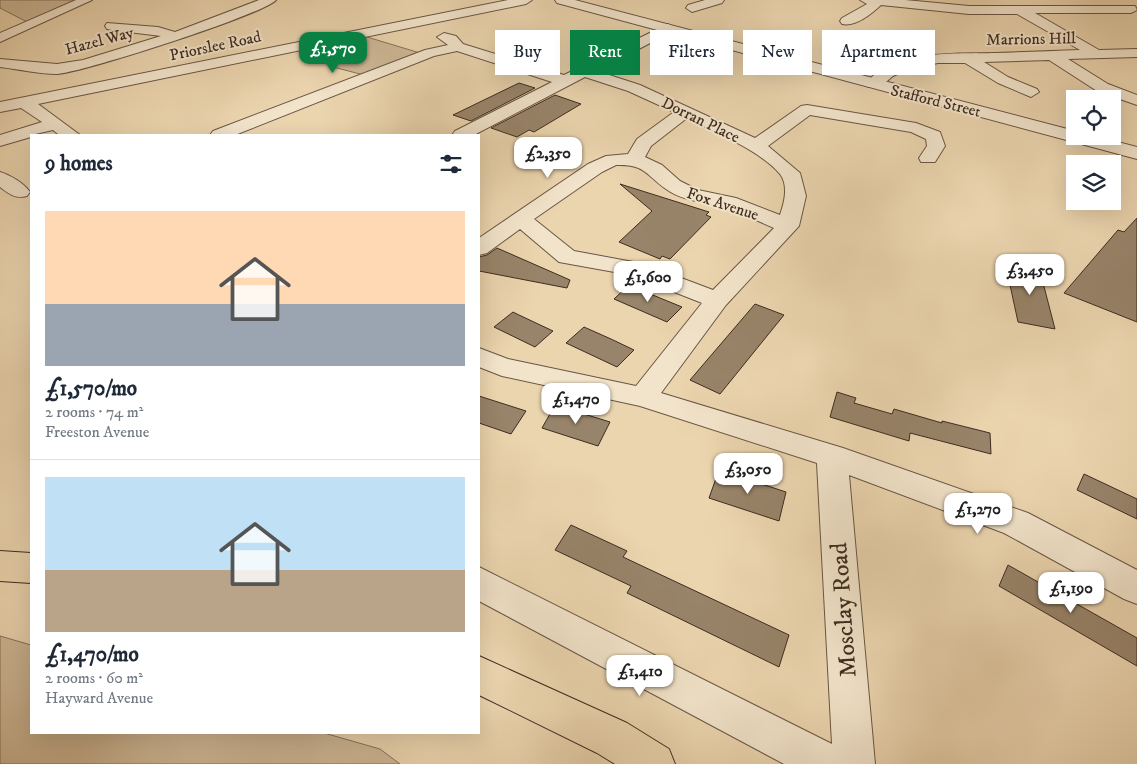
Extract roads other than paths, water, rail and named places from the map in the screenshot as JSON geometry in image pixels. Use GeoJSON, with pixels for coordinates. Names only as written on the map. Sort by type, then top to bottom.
{"type":"FeatureCollection","features":[{"type":"Feature","properties":{"kind":"main road"},"geometry":{"type":"LineString","coordinates":[[0,566],[30,568]]}},
{"type":"Feature","properties":{"kind":"main road"},"geometry":{"type":"LineString","coordinates":[[480,675],[612,738],[654,764]]}},
{"type":"Feature","properties":{"kind":"street"},"geometry":{"type":"LineString","coordinates":[[0,38],[86,0]]}},
{"type":"Feature","properties":{"kind":"street","name":"Priorslee Road"},"geometry":{"type":"LineString","coordinates":[[0,107],[526,0]]}},
{"type":"Feature","properties":{"kind":"street","name":"Stafford Street"},"geometry":{"type":"LineString","coordinates":[[561,0],[1137,153]]}},
{"type":"Feature","properties":{"kind":"street"},"geometry":{"type":"LineString","coordinates":[[692,8],[718,0]]}},
{"type":"Feature","properties":{"kind":"street","name":"Hazel Way"},"geometry":{"type":"LineString","coordinates":[[237,1],[267,2]]}},
{"type":"Feature","properties":{"kind":"street"},"geometry":{"type":"LineString","coordinates":[[847,21],[864,13],[871,1],[933,4],[969,10],[1019,10],[1072,4],[1131,9]]}},
{"type":"Feature","properties":{"kind":"street","name":"Hazel Way"},"geometry":{"type":"LineString","coordinates":[[0,64],[57,69],[85,64],[176,36],[267,2]]}},
{"type":"Feature","properties":{"kind":"street"},"geometry":{"type":"LineString","coordinates":[[1019,10],[1097,54]]}},
{"type":"Feature","properties":{"kind":"street"},"geometry":{"type":"LineString","coordinates":[[404,24],[451,39],[458,47]]}},
{"type":"Feature","properties":{"kind":"street","name":"Hazel Way"},"geometry":{"type":"LineString","coordinates":[[112,26],[158,31],[176,36]]}},
{"type":"Feature","properties":{"kind":"street"},"geometry":{"type":"LineString","coordinates":[[640,42],[668,28]]}},
{"type":"Feature","properties":{"kind":"street"},"geometry":{"type":"LineString","coordinates":[[222,134],[430,53],[458,47],[566,81]]}},
{"type":"Feature","properties":{"kind":"street","name":"Marrions Hill"},"geometry":{"type":"LineString","coordinates":[[874,84],[882,75],[908,62],[966,57],[1137,53]]}},
{"type":"Feature","properties":{"kind":"street"},"geometry":{"type":"LineString","coordinates":[[1052,55],[1088,81],[1112,93],[1137,100]]}},
{"type":"Feature","properties":{"kind":"street"},"geometry":{"type":"LineString","coordinates":[[966,57],[1004,80],[1031,92]]}},
{"type":"Feature","properties":{"kind":"street"},"geometry":{"type":"LineString","coordinates":[[463,134],[577,75]]}},
{"type":"Feature","properties":{"kind":"street","name":"Dorran Place"},"geometry":{"type":"LineString","coordinates":[[592,75],[634,88],[686,111],[756,146],[790,173],[796,196],[788,226]]}},
{"type":"Feature","properties":{"kind":"street"},"geometry":{"type":"LineString","coordinates":[[24,102],[70,134]]}},
{"type":"Feature","properties":{"kind":"street"},"geometry":{"type":"LineString","coordinates":[[756,146],[807,110],[916,128],[934,136],[936,146],[928,158]]}},
{"type":"Feature","properties":{"kind":"street"},"geometry":{"type":"LineString","coordinates":[[480,247],[595,168],[612,160],[635,159],[643,143],[686,111]]}},
{"type":"Feature","properties":{"kind":"street"},"geometry":{"type":"LineString","coordinates":[[0,141],[55,124]]}},
{"type":"Feature","properties":{"kind":"street","name":"Fox Avenue"},"geometry":{"type":"LineString","coordinates":[[635,159],[654,169],[673,185],[692,194],[729,202],[788,226]]}},
{"type":"Feature","properties":{"kind":"street"},"geometry":{"type":"LineString","coordinates":[[0,178],[20,192]]}},
{"type":"Feature","properties":{"kind":"street"},"geometry":{"type":"LineString","coordinates":[[521,219],[567,257],[636,269],[717,300]]}},
{"type":"Feature","properties":{"kind":"street"},"geometry":{"type":"LineString","coordinates":[[643,397],[717,300],[788,226]]}},
{"type":"Feature","properties":{"kind":"street"},"geometry":{"type":"LineString","coordinates":[[480,357],[502,367],[643,397],[832,456],[1016,524],[1137,588]]}},
{"type":"Feature","properties":{"kind":"street","name":"Mosclay Road"},"geometry":{"type":"LineString","coordinates":[[832,456],[854,764]]}},
{"type":"Feature","properties":{"kind":"street"},"geometry":{"type":"LineString","coordinates":[[480,584],[827,764]]}}]}
